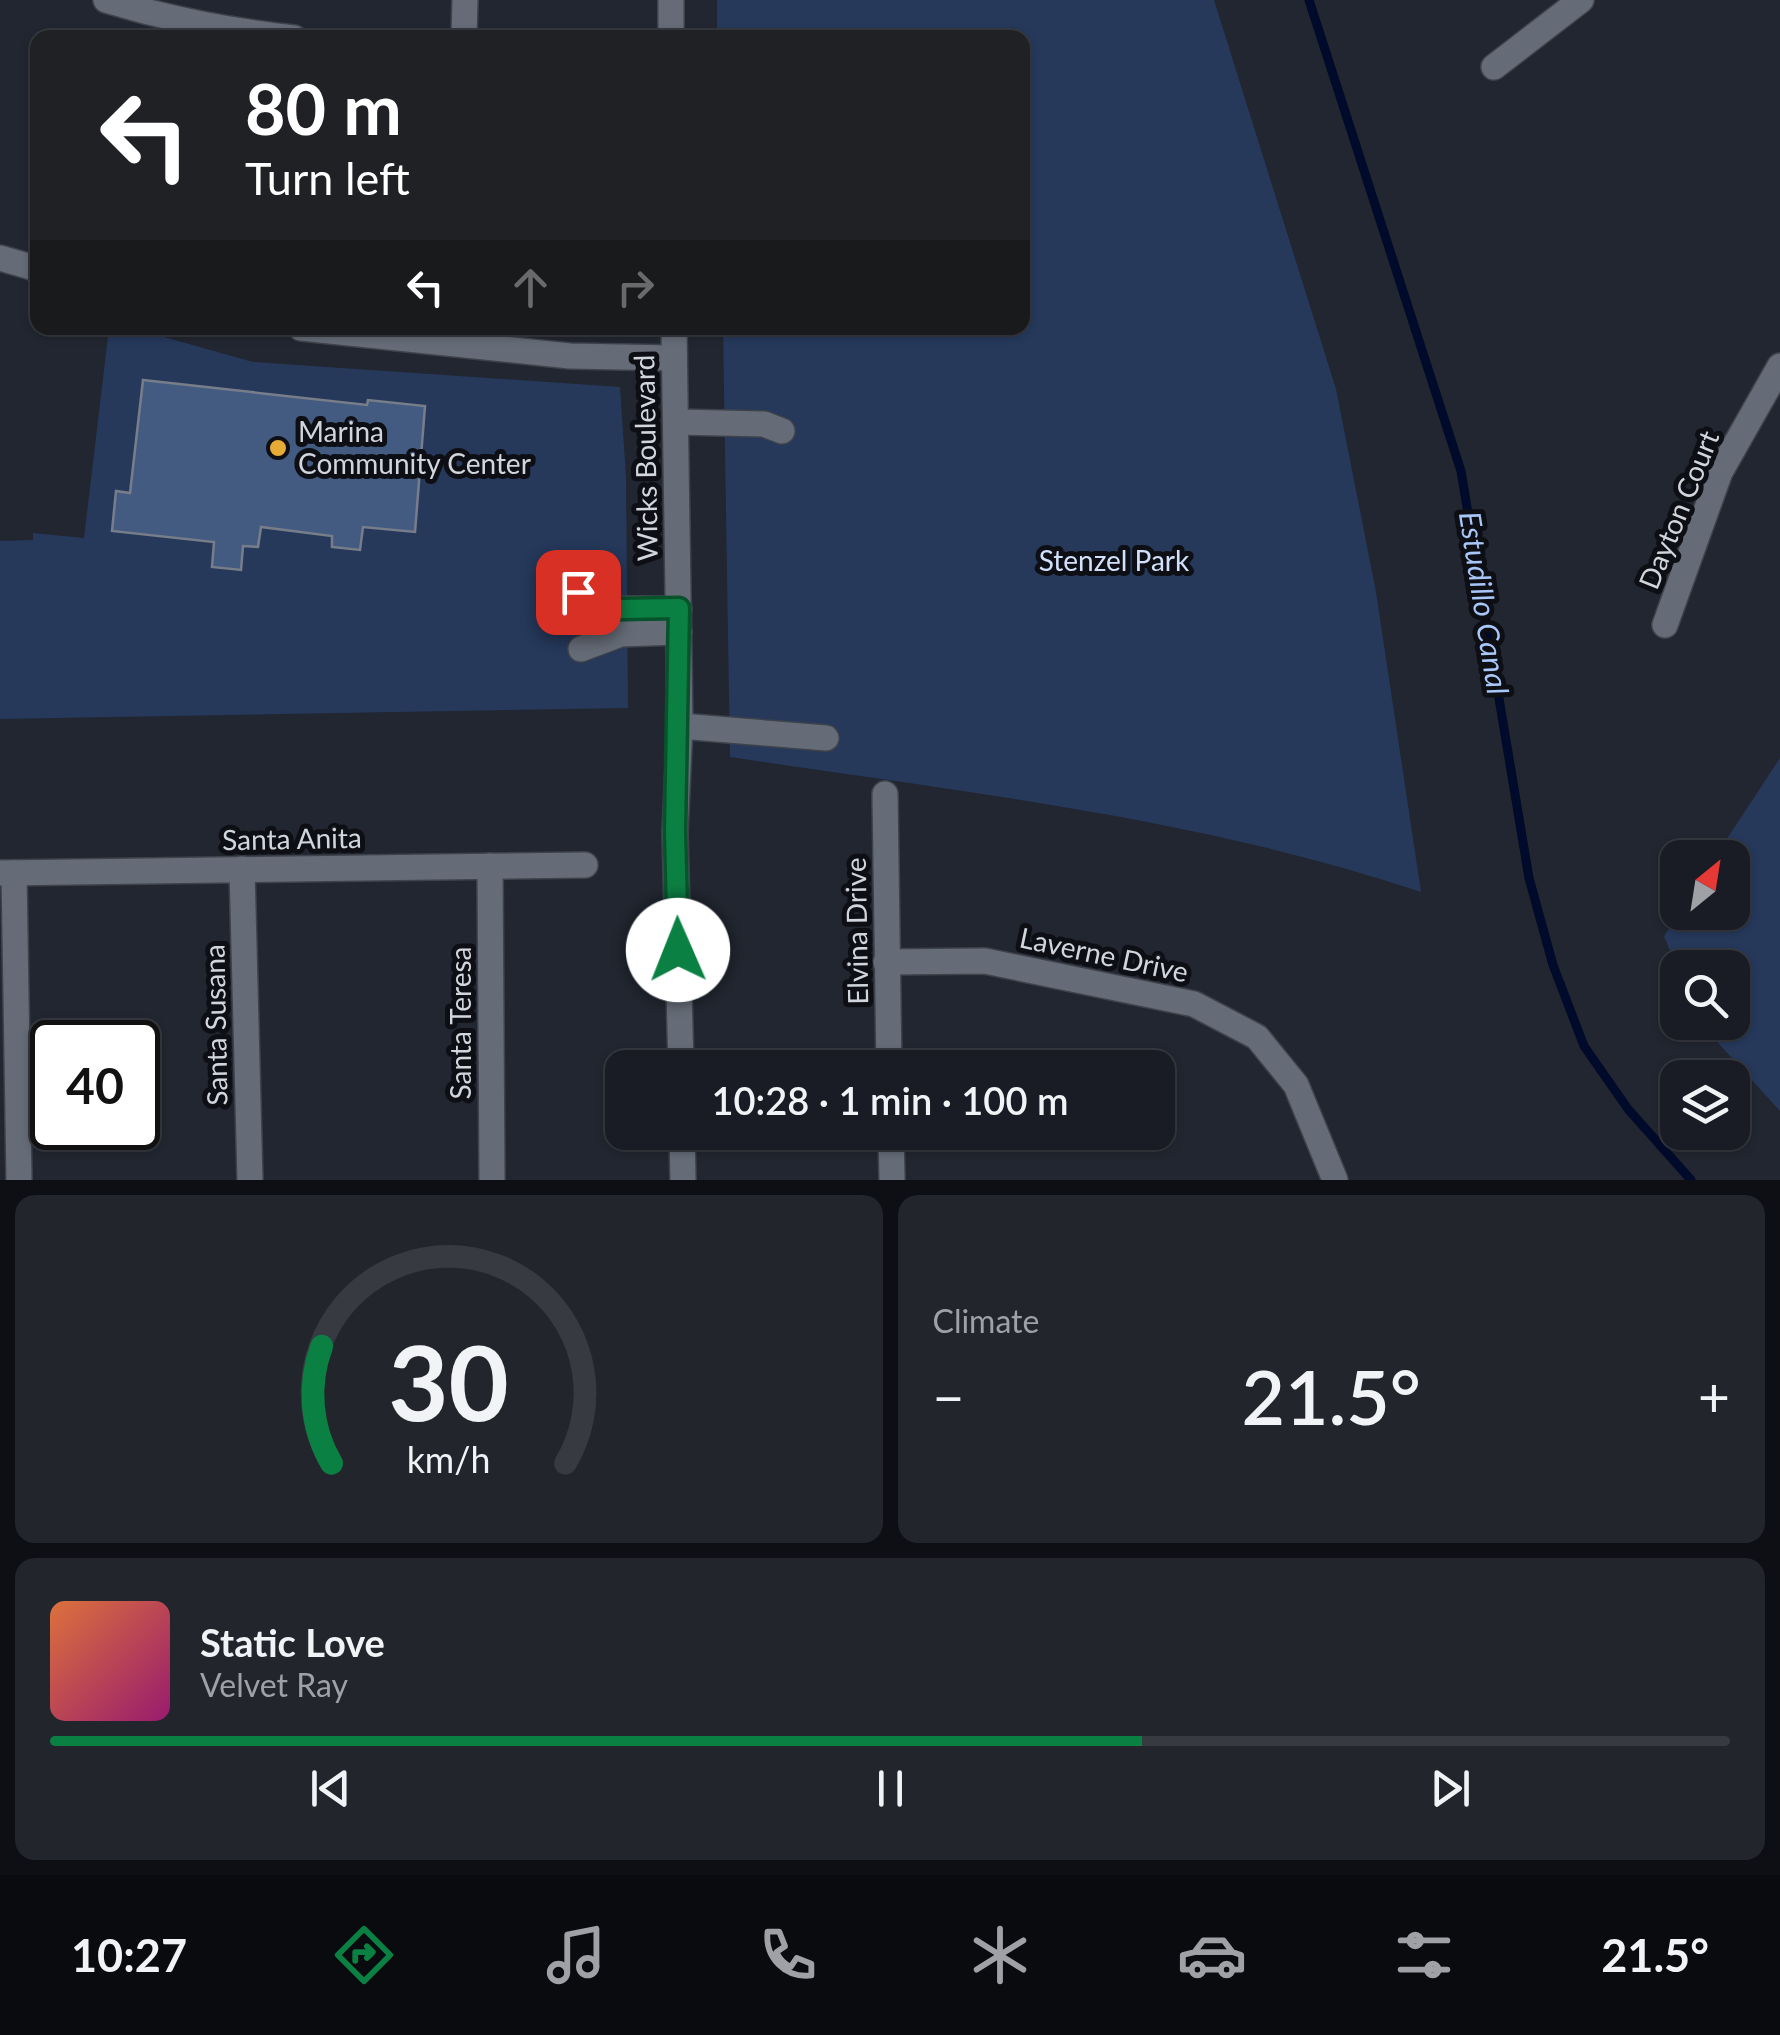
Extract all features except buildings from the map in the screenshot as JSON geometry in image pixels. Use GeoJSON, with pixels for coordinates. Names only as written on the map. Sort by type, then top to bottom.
{"type":"FeatureCollection","features":[{"type":"Feature","properties":{"kind":"street"},"geometry":{"type":"LineString","coordinates":[[106,0],[251,30]]}},
{"type":"Feature","properties":{"kind":"street"},"geometry":{"type":"LineString","coordinates":[[464,30],[465,0]]}},
{"type":"Feature","properties":{"kind":"street"},"geometry":{"type":"LineString","coordinates":[[671,0],[671,30]]}},
{"type":"Feature","properties":{"kind":"street"},"geometry":{"type":"LineString","coordinates":[[1494,67],[1581,0]]}},
{"type":"Feature","properties":{"kind":"street"},"geometry":{"type":"LineString","coordinates":[[0,258],[30,267]]}},
{"type":"Feature","properties":{"kind":"street"},"geometry":{"type":"LineString","coordinates":[[368,335],[570,356],[674,358]]}},
{"type":"Feature","properties":{"kind":"street","name":"Wicks Boulevard"},"geometry":{"type":"LineString","coordinates":[[674,335],[680,1050]]}},
{"type":"Feature","properties":{"kind":"street","name":"Dayton Court"},"geometry":{"type":"LineString","coordinates":[[1665,625],[1720,472],[1780,366]]}},
{"type":"Feature","properties":{"kind":"street"},"geometry":{"type":"LineString","coordinates":[[677,422],[764,424],[782,431]]}},
{"type":"Feature","properties":{"kind":"street"},"geometry":{"type":"LineString","coordinates":[[578,592],[621,609],[679,620]]}},
{"type":"Feature","properties":{"kind":"street"},"geometry":{"type":"LineString","coordinates":[[581,648],[679,620]]}},
{"type":"Feature","properties":{"kind":"street"},"geometry":{"type":"LineString","coordinates":[[680,726],[826,738]]}},
{"type":"Feature","properties":{"kind":"street","name":"Elvina Drive"},"geometry":{"type":"LineString","coordinates":[[886,794],[888,1050]]}},
{"type":"Feature","properties":{"kind":"street","name":"Santa Anita"},"geometry":{"type":"LineString","coordinates":[[7,873],[585,864]]}},
{"type":"Feature","properties":{"kind":"street","name":"Santa Teresa"},"geometry":{"type":"LineString","coordinates":[[490,866],[492,1180]]}},
{"type":"Feature","properties":{"kind":"street","name":"Santa Susana"},"geometry":{"type":"LineString","coordinates":[[242,870],[250,1180]]}},
{"type":"Feature","properties":{"kind":"street"},"geometry":{"type":"LineString","coordinates":[[7,873],[19,1180]]}},
{"type":"Feature","properties":{"kind":"street","name":"Laverne Drive"},"geometry":{"type":"LineString","coordinates":[[886,962],[985,960],[1194,1004],[1257,1037],[1296,1085],[1335,1180]]}},
{"type":"Feature","properties":{"kind":"street"},"geometry":{"type":"LineString","coordinates":[[682,1150],[683,1180]]}},
{"type":"Feature","properties":{"kind":"street"},"geometry":{"type":"LineString","coordinates":[[891,1150],[892,1180]]}},
{"type":"Feature","properties":{"kind":"green space","name":"Stenzel Park"},"geometry":{"type":"Polygon","coordinates":[[[717,0],[1214,0],[1336,389],[1376,592],[1421,892],[1337,866],[1165,826],[991,795],[730,757],[723,335],[1030,335],[1030,30],[717,30],[717,0]]]}},
{"type":"Feature","properties":{"kind":"green space"},"geometry":{"type":"Polygon","coordinates":[[[108,335],[157,335],[253,362],[620,387],[626,477],[628,708],[0,719],[0,541],[33,540],[33,533],[84,538],[108,335]]]}},
{"type":"Feature","properties":{"kind":"green space"},"geometry":{"type":"Polygon","coordinates":[[[1780,758],[1780,1111],[1750,1078],[1750,1060],[1734,1060],[1715,1040],[1750,1040],[1750,950],[1670,950],[1664,936],[1668,930],[1750,930],[1750,840],[1726,840],[1780,758]]]}},
{"type":"Feature","properties":{"kind":"waterway","name":"Estudillo Canal"},"geometry":{"type":"LineString","coordinates":[[1309,0],[1461,471],[1529,878],[1553,965],[1584,1046],[1628,1109],[1691,1180]]}},
{"type":"Feature","properties":{"kind":"place","name":"Marina Community Center"},"geometry":{"type":"Point","coordinates":[278,448]}},
{"type":"Feature","properties":{"kind":"route"},"geometry":{"type":"LineString","coordinates":[[578,592],[621,609],[679,608],[680,726],[675,832],[678,950]]}}]}
